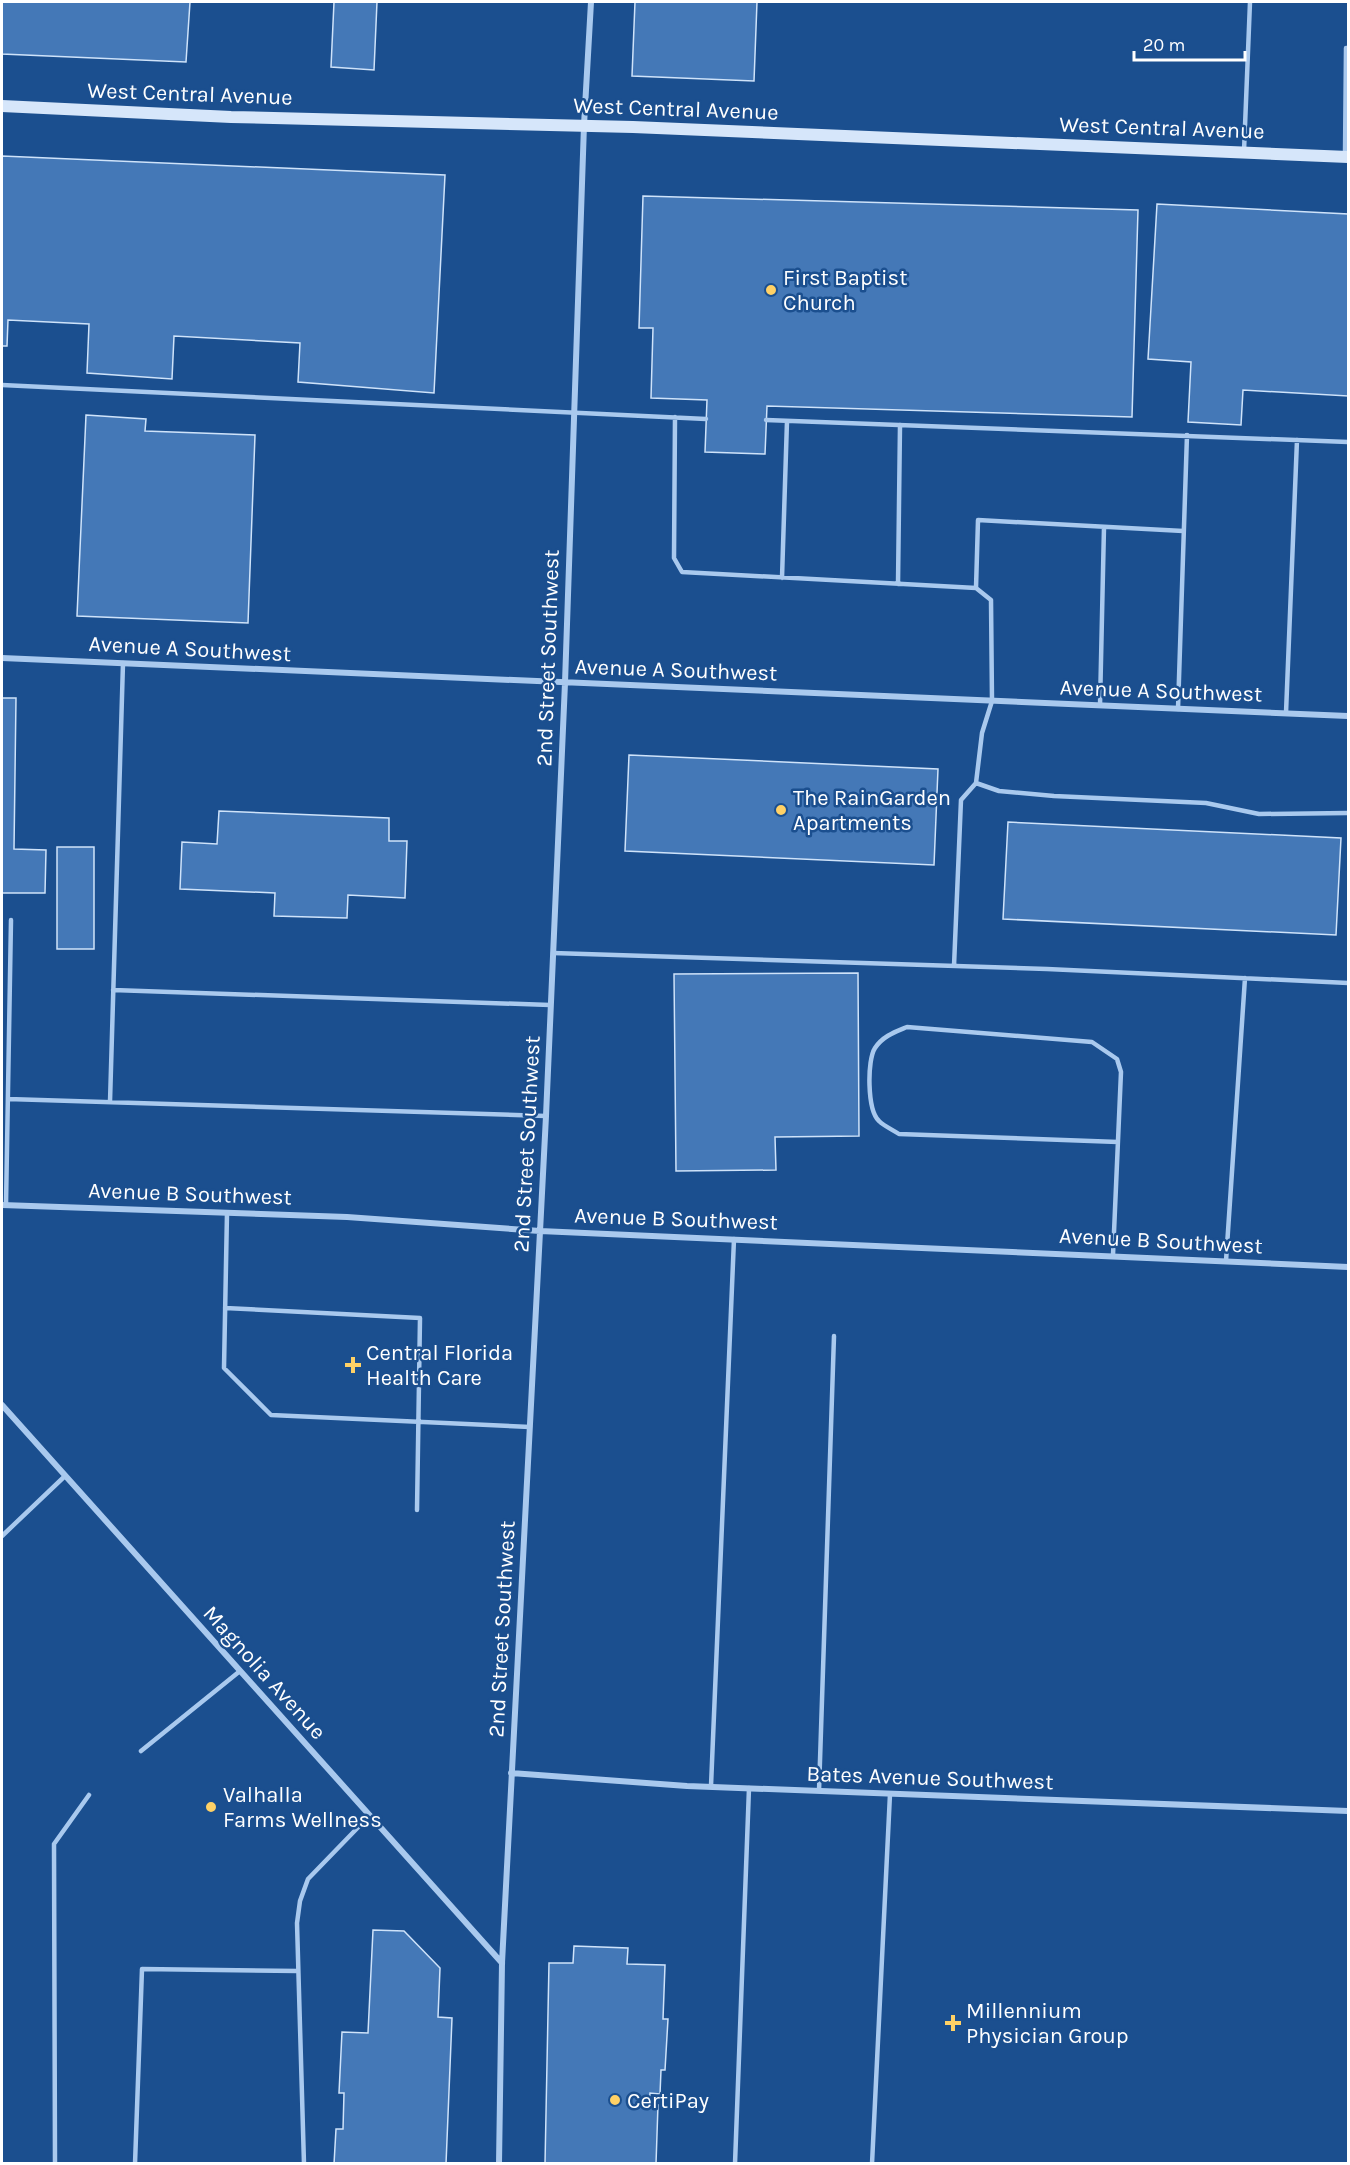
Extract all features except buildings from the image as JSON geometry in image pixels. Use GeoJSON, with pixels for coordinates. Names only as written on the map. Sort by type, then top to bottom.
{"type":"FeatureCollection","features":[{"type":"Feature","properties":{"kind":"main road","name":"West Central Avenue"},"geometry":{"type":"LineString","coordinates":[[2,106],[231,117],[584,125],[1347,157]]}},
{"type":"Feature","properties":{"kind":"street","name":"2nd Street Southwest"},"geometry":{"type":"LineString","coordinates":[[499,2163],[502,1963],[546,1116],[565,683],[584,125],[591,2]]}},
{"type":"Feature","properties":{"kind":"street","name":"Avenue A Southwest"},"geometry":{"type":"LineString","coordinates":[[2,658],[1348,716]]}},
{"type":"Feature","properties":{"kind":"street","name":"Avenue B Southwest"},"geometry":{"type":"LineString","coordinates":[[4,1205],[347,1217],[540,1231],[1348,1267]]}},
{"type":"Feature","properties":{"kind":"street","name":"Magnolia Avenue"},"geometry":{"type":"LineString","coordinates":[[2,1404],[502,1963]]}},
{"type":"Feature","properties":{"kind":"street","name":"Bates Avenue Southwest"},"geometry":{"type":"LineString","coordinates":[[511,1773],[749,1788],[1348,1811]]}},
{"type":"Feature","properties":{"kind":"lane"},"geometry":{"type":"LineString","coordinates":[[1244,151],[1250,2]]}},
{"type":"Feature","properties":{"kind":"lane"},"geometry":{"type":"LineString","coordinates":[[1347,157],[1346,48],[1348,48]]}},
{"type":"Feature","properties":{"kind":"lane"},"geometry":{"type":"LineString","coordinates":[[2,385],[706,419]]}},
{"type":"Feature","properties":{"kind":"lane"},"geometry":{"type":"LineString","coordinates":[[675,417],[674,558],[682,572],[976,588],[991,600],[992,700],[982,733],[976,783],[961,800],[958,819],[954,966]]}},
{"type":"Feature","properties":{"kind":"lane"},"geometry":{"type":"LineString","coordinates":[[766,420],[1348,442]]}},
{"type":"Feature","properties":{"kind":"lane"},"geometry":{"type":"LineString","coordinates":[[782,578],[787,421]]}},
{"type":"Feature","properties":{"kind":"lane"},"geometry":{"type":"LineString","coordinates":[[898,584],[900,425]]}},
{"type":"Feature","properties":{"kind":"lane"},"geometry":{"type":"LineString","coordinates":[[1178,709],[1187,435]]}},
{"type":"Feature","properties":{"kind":"lane"},"geometry":{"type":"LineString","coordinates":[[1286,713],[1297,440]]}},
{"type":"Feature","properties":{"kind":"lane"},"geometry":{"type":"LineString","coordinates":[[976,588],[978,520],[1183,531]]}},
{"type":"Feature","properties":{"kind":"lane"},"geometry":{"type":"LineString","coordinates":[[1100,705],[1104,527]]}},
{"type":"Feature","properties":{"kind":"lane"},"geometry":{"type":"LineString","coordinates":[[110,1102],[124,696],[123,663]]}},
{"type":"Feature","properties":{"kind":"lane"},"geometry":{"type":"LineString","coordinates":[[976,783],[1010,792],[1206,803],[1258,814],[1348,813]]}},
{"type":"Feature","properties":{"kind":"lane"},"geometry":{"type":"LineString","coordinates":[[4,1205],[11,920]]}},
{"type":"Feature","properties":{"kind":"lane"},"geometry":{"type":"LineString","coordinates":[[553,953],[954,966],[1348,983]]}},
{"type":"Feature","properties":{"kind":"lane"},"geometry":{"type":"LineString","coordinates":[[1226,1261],[1245,978]]}},
{"type":"Feature","properties":{"kind":"lane"},"geometry":{"type":"LineString","coordinates":[[113,990],[550,1005]]}},
{"type":"Feature","properties":{"kind":"lane"},"geometry":{"type":"LineString","coordinates":[[1113,1255],[1118,1142],[1121,1072],[1117,1059],[1092,1042],[907,1027],[888,1035],[874,1049],[870,1073],[870,1107],[878,1121],[899,1134],[1118,1142]]}},
{"type":"Feature","properties":{"kind":"lane"},"geometry":{"type":"LineString","coordinates":[[8,1099],[546,1116]]}},
{"type":"Feature","properties":{"kind":"lane"},"geometry":{"type":"LineString","coordinates":[[227,1213],[224,1368],[271,1415],[530,1427]]}},
{"type":"Feature","properties":{"kind":"lane"},"geometry":{"type":"LineString","coordinates":[[711,1786],[734,1239]]}},
{"type":"Feature","properties":{"kind":"lane"},"geometry":{"type":"LineString","coordinates":[[225,1308],[420,1318],[417,1510]]}},
{"type":"Feature","properties":{"kind":"lane"},"geometry":{"type":"LineString","coordinates":[[819,1791],[834,1336]]}},
{"type":"Feature","properties":{"kind":"lane"},"geometry":{"type":"LineString","coordinates":[[2,1536],[65,1476]]}},
{"type":"Feature","properties":{"kind":"lane"},"geometry":{"type":"LineString","coordinates":[[141,1751],[240,1671]]}},
{"type":"Feature","properties":{"kind":"lane"},"geometry":{"type":"LineString","coordinates":[[735,2163],[749,1788]]}},
{"type":"Feature","properties":{"kind":"lane"},"geometry":{"type":"LineString","coordinates":[[872,2163],[890,1794]]}},
{"type":"Feature","properties":{"kind":"lane"},"geometry":{"type":"LineString","coordinates":[[55,2163],[54,1844],[89,1795]]}},
{"type":"Feature","properties":{"kind":"lane"},"geometry":{"type":"LineString","coordinates":[[304,2163],[297,1923],[300,1901],[308,1879],[369,1815]]}},
{"type":"Feature","properties":{"kind":"lane"},"geometry":{"type":"LineString","coordinates":[[135,2163],[142,1969],[298,1971]]}},
{"type":"Feature","properties":{"kind":"place","name":"First Baptist Church"},"geometry":{"type":"Point","coordinates":[771,290]}},
{"type":"Feature","properties":{"kind":"place","name":"The RainGarden Apartments"},"geometry":{"type":"Point","coordinates":[781,810]}},
{"type":"Feature","properties":{"kind":"place","name":"Central Florida Health Care"},"geometry":{"type":"Point","coordinates":[353,1365]}},
{"type":"Feature","properties":{"kind":"place","name":"Valhalla Farms Wellness"},"geometry":{"type":"Point","coordinates":[211,1807]}},
{"type":"Feature","properties":{"kind":"place","name":"Millennium Physician Group"},"geometry":{"type":"Point","coordinates":[953,2023]}},
{"type":"Feature","properties":{"kind":"place","name":"CertiPay"},"geometry":{"type":"Point","coordinates":[615,2100]}}]}
